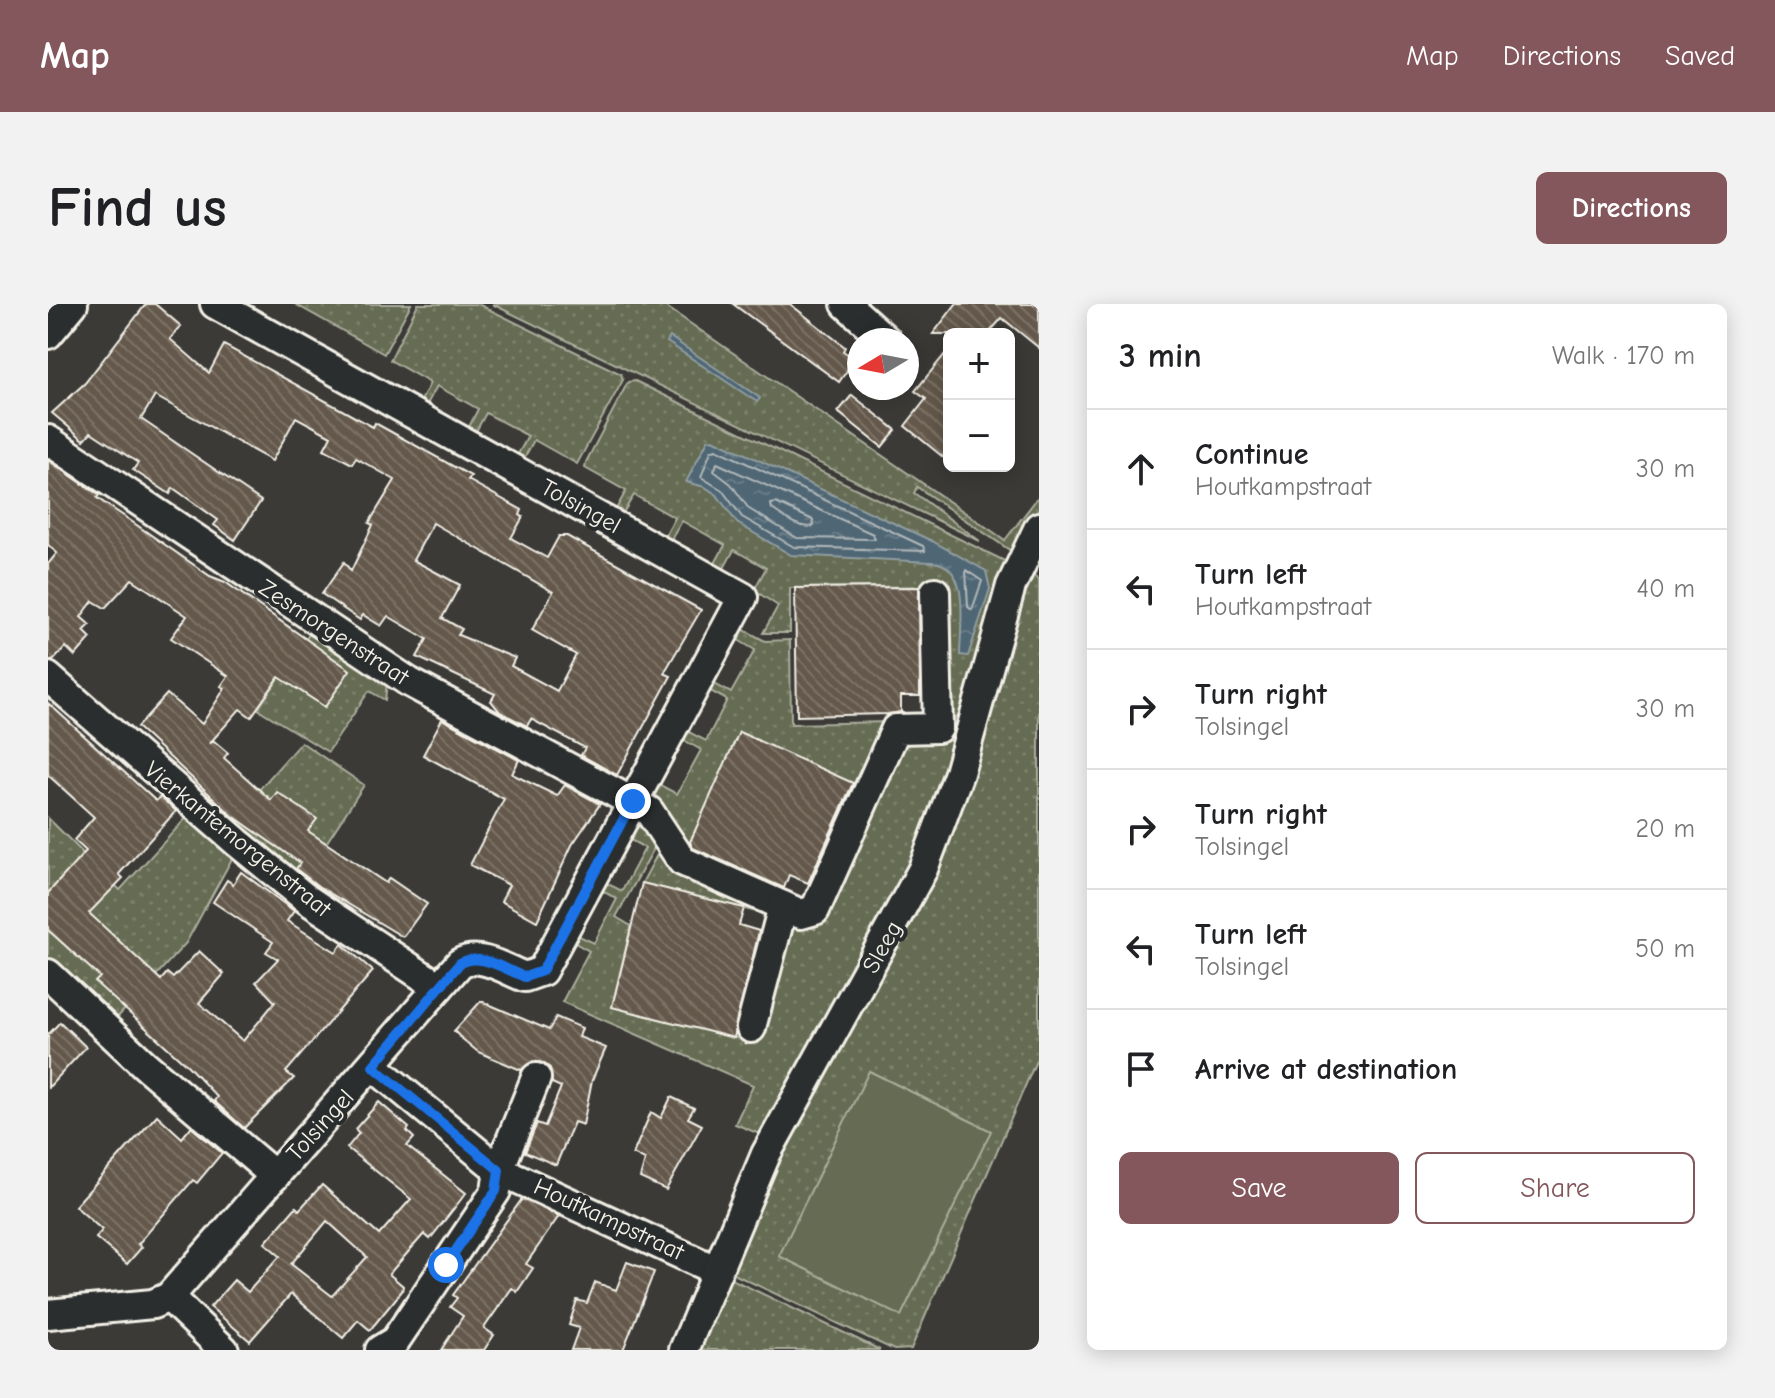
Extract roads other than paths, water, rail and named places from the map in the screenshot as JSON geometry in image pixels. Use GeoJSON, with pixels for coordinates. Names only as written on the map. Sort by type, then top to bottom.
{"type":"FeatureCollection","features":[{"type":"Feature","properties":{"kind":"street"},"geometry":{"type":"LineString","coordinates":[[48,334],[73,304]]}},
{"type":"Feature","properties":{"kind":"street","name":"Tolsingel"},"geometry":{"type":"LineString","coordinates":[[169,1297],[439,987],[469,958],[525,977],[542,971],[743,597],[215,304]]}},
{"type":"Feature","properties":{"kind":"street"},"geometry":{"type":"LineString","coordinates":[[846,304],[873,328]]}},
{"type":"Feature","properties":{"kind":"street","name":"Zesmorgenstraat"},"geometry":{"type":"LineString","coordinates":[[48,440],[409,682],[633,801]]}},
{"type":"Feature","properties":{"kind":"street","name":"Sleeg"},"geometry":{"type":"LineString","coordinates":[[684,1350],[766,1154],[929,857],[959,773],[1011,586],[1039,527]]}},
{"type":"Feature","properties":{"kind":"street"},"geometry":{"type":"LineString","coordinates":[[633,801],[655,817],[682,861],[801,914],[815,910],[896,729],[938,728],[935,592]]}},
{"type":"Feature","properties":{"kind":"street","name":"Vierkantemorgenstraat"},"geometry":{"type":"LineString","coordinates":[[48,677],[301,894],[439,987]]}},
{"type":"Feature","properties":{"kind":"street"},"geometry":{"type":"LineString","coordinates":[[751,1028],[783,906]]}},
{"type":"Feature","properties":{"kind":"street"},"geometry":{"type":"LineString","coordinates":[[48,974],[145,1065],[275,1176]]}},
{"type":"Feature","properties":{"kind":"street","name":"Houtkampstraat"},"geometry":{"type":"LineString","coordinates":[[373,1066],[499,1170],[717,1271]]}},
{"type":"Feature","properties":{"kind":"street","name":"Houtkampstraat"},"geometry":{"type":"LineString","coordinates":[[380,1350],[395,1341],[496,1191],[499,1170],[536,1078]]}},
{"type":"Feature","properties":{"kind":"street"},"geometry":{"type":"LineString","coordinates":[[48,1314],[153,1304],[169,1297],[224,1350]]}},
{"type":"Feature","properties":{"kind":"water"},"geometry":{"type":"Polygon","coordinates":[[[670,337],[760,398],[757,402],[667,342],[670,337]]]}},
{"type":"Feature","properties":{"kind":"water"},"geometry":{"type":"Polygon","coordinates":[[[713,439],[932,541],[986,571],[990,589],[968,656],[960,655],[962,614],[958,585],[945,566],[932,562],[791,555],[737,523],[717,495],[705,487],[686,482],[708,440],[713,439]]]}}]}
